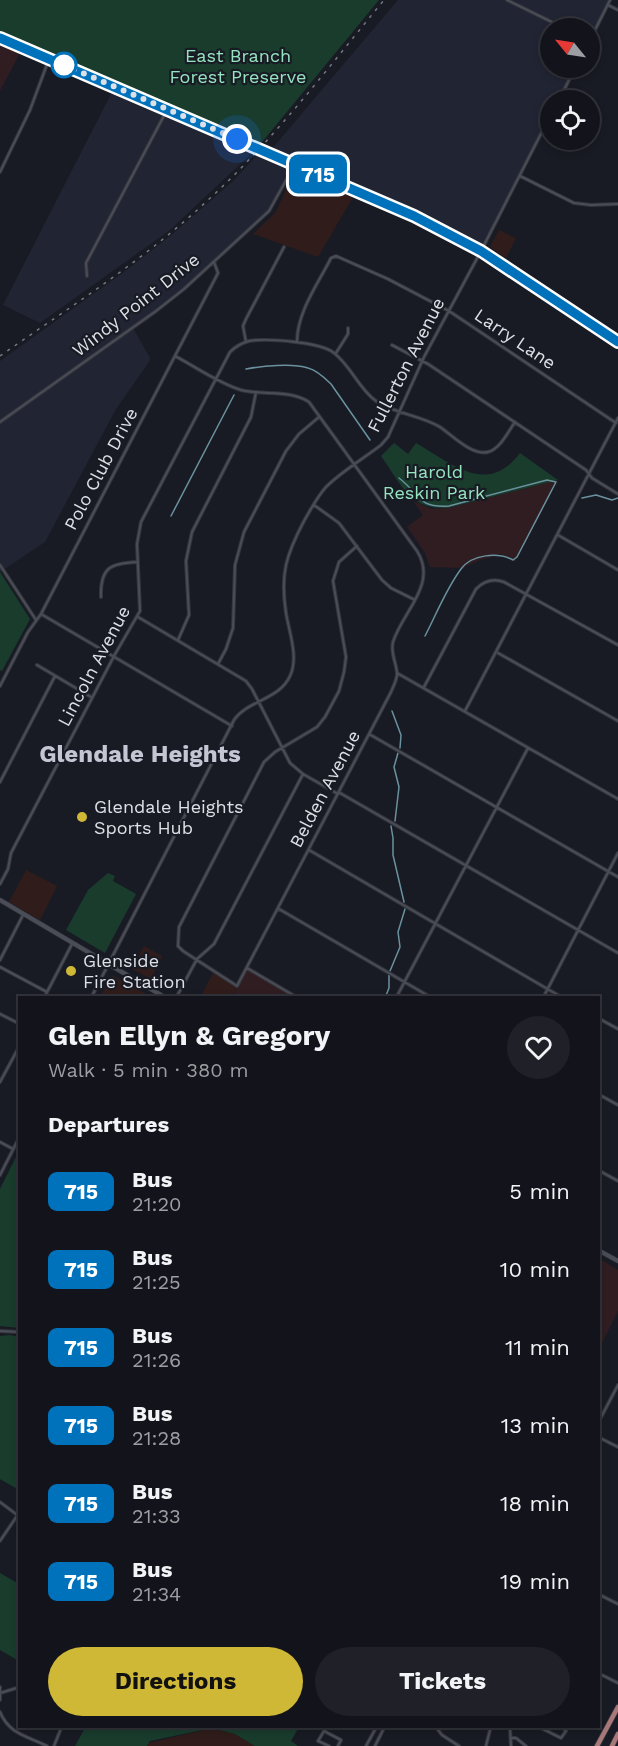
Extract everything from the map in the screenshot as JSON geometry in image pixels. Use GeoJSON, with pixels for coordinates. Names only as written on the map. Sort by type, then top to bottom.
{"type":"FeatureCollection","features":[{"type":"Feature","properties":{"kind":"main road"},"geometry":{"type":"LineString","coordinates":[[0,900],[163,996]]}},
{"type":"Feature","properties":{"kind":"main road"},"geometry":{"type":"LineString","coordinates":[[600,1251],[618,1261]]}},
{"type":"Feature","properties":{"kind":"main road"},"geometry":{"type":"LineString","coordinates":[[597,1746],[618,1707]]}},
{"type":"Feature","properties":{"kind":"main road"},"geometry":{"type":"LineString","coordinates":[[612,1746],[618,1734]]}},
{"type":"Feature","properties":{"kind":"street"},"geometry":{"type":"LineString","coordinates":[[507,0],[544,18]]}},
{"type":"Feature","properties":{"kind":"street"},"geometry":{"type":"LineString","coordinates":[[600,21],[610,0]]}},
{"type":"Feature","properties":{"kind":"street"},"geometry":{"type":"LineString","coordinates":[[608,5],[618,10]]}},
{"type":"Feature","properties":{"kind":"street"},"geometry":{"type":"LineString","coordinates":[[0,38],[414,216],[481,251],[618,342]]}},
{"type":"Feature","properties":{"kind":"street"},"geometry":{"type":"LineString","coordinates":[[0,172],[30,110],[49,59]]}},
{"type":"Feature","properties":{"kind":"street"},"geometry":{"type":"LineString","coordinates":[[87,276],[86,263],[167,110]]}},
{"type":"Feature","properties":{"kind":"street","name":"Fullerton Avenue"},"geometry":{"type":"LineString","coordinates":[[93,996],[232,726],[240,713],[283,687],[292,672],[293,655],[283,595],[283,577],[289,552],[313,505],[331,483],[385,441],[422,361],[540,136]]}},
{"type":"Feature","properties":{"kind":"street","name":"Windy Point Drive"},"geometry":{"type":"LineString","coordinates":[[0,422],[156,311],[214,262],[269,211],[294,164]]}},
{"type":"Feature","properties":{"kind":"street"},"geometry":{"type":"LineString","coordinates":[[520,176],[574,202],[591,205],[618,204]]}},
{"type":"Feature","properties":{"kind":"street"},"geometry":{"type":"LineString","coordinates":[[284,247],[243,326],[246,342],[256,340],[321,345],[345,363],[372,398],[381,404],[431,422],[479,453],[489,452],[496,448],[514,422]]}},
{"type":"Feature","properties":{"kind":"street","name":"Larry Lane"},"geometry":{"type":"LineString","coordinates":[[297,342],[301,316],[331,258],[336,256],[388,279],[449,311],[616,423]]}},
{"type":"Feature","properties":{"kind":"street","name":"Polo Club Drive"},"geometry":{"type":"LineString","coordinates":[[0,686],[41,614],[218,273],[214,262]]}},
{"type":"Feature","properties":{"kind":"street"},"geometry":{"type":"LineString","coordinates":[[336,354],[348,334],[348,328]]}},
{"type":"Feature","properties":{"kind":"street","name":"Lincoln Avenue"},"geometry":{"type":"LineString","coordinates":[[0,884],[8,869],[11,853],[141,608],[137,538],[142,517],[226,357],[234,348],[246,342]]}},
{"type":"Feature","properties":{"kind":"street"},"geometry":{"type":"LineString","coordinates":[[392,345],[422,361],[586,470],[589,475],[618,494]]}},
{"type":"Feature","properties":{"kind":"street"},"geometry":{"type":"LineString","coordinates":[[175,356],[235,387],[256,392],[298,396],[309,402],[355,465]]}},
{"type":"Feature","properties":{"kind":"street"},"geometry":{"type":"LineString","coordinates":[[178,640],[189,615],[186,561],[192,532],[252,413],[256,392]]}},
{"type":"Feature","properties":{"kind":"street"},"geometry":{"type":"LineString","coordinates":[[218,664],[233,628],[235,565],[244,531],[286,451],[299,434],[320,417]]}},
{"type":"Feature","properties":{"kind":"street"},"geometry":{"type":"LineString","coordinates":[[465,711],[618,418]]}},
{"type":"Feature","properties":{"kind":"street","name":"Belden Avenue"},"geometry":{"type":"LineString","coordinates":[[197,959],[237,986],[391,692],[397,673],[392,651],[393,644],[424,578],[424,564],[355,465]]}},
{"type":"Feature","properties":{"kind":"street"},"geometry":{"type":"LineString","coordinates":[[313,505],[339,523],[382,580],[415,600]]}},
{"type":"Feature","properties":{"kind":"street"},"geometry":{"type":"LineString","coordinates":[[558,535],[618,570]]}},
{"type":"Feature","properties":{"kind":"street"},"geometry":{"type":"LineString","coordinates":[[197,959],[178,946],[181,922],[264,762],[272,754],[317,728],[339,691],[346,657],[333,581],[339,562],[357,546]]}},
{"type":"Feature","properties":{"kind":"street"},"geometry":{"type":"LineString","coordinates":[[101,597],[101,581],[106,570],[115,564],[138,562]]}},
{"type":"Feature","properties":{"kind":"street"},"geometry":{"type":"LineString","coordinates":[[0,565],[36,620]]}},
{"type":"Feature","properties":{"kind":"street"},"geometry":{"type":"LineString","coordinates":[[424,687],[474,592],[480,585],[491,580],[499,580],[527,594],[618,645]]}},
{"type":"Feature","properties":{"kind":"street"},"geometry":{"type":"LineString","coordinates":[[41,614],[232,726]]}},
{"type":"Feature","properties":{"kind":"street"},"geometry":{"type":"LineString","coordinates":[[137,616],[246,681],[260,703],[290,763],[303,774],[618,953]]}},
{"type":"Feature","properties":{"kind":"street"},"geometry":{"type":"LineString","coordinates":[[497,652],[618,721]]}},
{"type":"Feature","properties":{"kind":"street"},"geometry":{"type":"LineString","coordinates":[[37,665],[92,698]]}},
{"type":"Feature","properties":{"kind":"street"},"geometry":{"type":"LineString","coordinates":[[397,673],[618,799]]}},
{"type":"Feature","properties":{"kind":"street"},"geometry":{"type":"LineString","coordinates":[[0,782],[56,676]]}},
{"type":"Feature","properties":{"kind":"street"},"geometry":{"type":"LineString","coordinates":[[369,734],[618,877]]}},
{"type":"Feature","properties":{"kind":"street"},"geometry":{"type":"LineString","coordinates":[[397,996],[528,747]]}},
{"type":"Feature","properties":{"kind":"street"},"geometry":{"type":"LineString","coordinates":[[177,996],[197,959],[214,944],[303,774]]}},
{"type":"Feature","properties":{"kind":"street"},"geometry":{"type":"LineString","coordinates":[[308,850],[560,996]]}},
{"type":"Feature","properties":{"kind":"street"},"geometry":{"type":"LineString","coordinates":[[544,996],[618,853]]}},
{"type":"Feature","properties":{"kind":"street"},"geometry":{"type":"LineString","coordinates":[[278,908],[429,996]]}},
{"type":"Feature","properties":{"kind":"street"},"geometry":{"type":"LineString","coordinates":[[0,960],[24,914]]}},
{"type":"Feature","properties":{"kind":"street"},"geometry":{"type":"LineString","coordinates":[[45,996],[73,943]]}},
{"type":"Feature","properties":{"kind":"street"},"geometry":{"type":"LineString","coordinates":[[0,967],[47,992]]}},
{"type":"Feature","properties":{"kind":"street"},"geometry":{"type":"LineString","coordinates":[[247,968],[295,996]]}},
{"type":"Feature","properties":{"kind":"street"},"geometry":{"type":"LineString","coordinates":[[0,1014],[18,1023]]}},
{"type":"Feature","properties":{"kind":"street"},"geometry":{"type":"LineString","coordinates":[[600,1019],[618,1029]]}},
{"type":"Feature","properties":{"kind":"street"},"geometry":{"type":"LineString","coordinates":[[0,1082],[18,1049]]}},
{"type":"Feature","properties":{"kind":"street"},"geometry":{"type":"LineString","coordinates":[[600,1095],[618,1105]]}},
{"type":"Feature","properties":{"kind":"street"},"geometry":{"type":"LineString","coordinates":[[0,1174],[18,1140]]}},
{"type":"Feature","properties":{"kind":"street"},"geometry":{"type":"LineString","coordinates":[[0,1142],[13,1149]]}},
{"type":"Feature","properties":{"kind":"street"},"geometry":{"type":"LineString","coordinates":[[600,1171],[618,1181]]}},
{"type":"Feature","properties":{"kind":"street"},"geometry":{"type":"LineString","coordinates":[[0,1331],[18,1332]]}},
{"type":"Feature","properties":{"kind":"street"},"geometry":{"type":"LineString","coordinates":[[600,1419],[618,1385]]}},
{"type":"Feature","properties":{"kind":"street"},"geometry":{"type":"LineString","coordinates":[[600,1438],[618,1447]]}},
{"type":"Feature","properties":{"kind":"street"},"geometry":{"type":"LineString","coordinates":[[0,1502],[18,1516],[0,1541]]}},
{"type":"Feature","properties":{"kind":"street"},"geometry":{"type":"LineString","coordinates":[[600,1595],[618,1604]]}},
{"type":"Feature","properties":{"kind":"street"},"geometry":{"type":"LineString","coordinates":[[600,1674],[618,1683]]}},
{"type":"Feature","properties":{"kind":"street"},"geometry":{"type":"LineString","coordinates":[[0,1687],[0,1700]]}},
{"type":"Feature","properties":{"kind":"street"},"geometry":{"type":"LineString","coordinates":[[0,1694],[18,1688]]}},
{"type":"Feature","properties":{"kind":"street"},"geometry":{"type":"LineString","coordinates":[[0,1712],[13,1731],[46,1746]]}},
{"type":"Feature","properties":{"kind":"street"},"geometry":{"type":"LineString","coordinates":[[54,1746],[61,1728]]}},
{"type":"Feature","properties":{"kind":"street"},"geometry":{"type":"LineString","coordinates":[[366,1746],[376,1728]]}},
{"type":"Feature","properties":{"kind":"street"},"geometry":{"type":"LineString","coordinates":[[375,1746],[385,1728]]}},
{"type":"Feature","properties":{"kind":"street"},"geometry":{"type":"LineString","coordinates":[[437,1728],[442,1735],[459,1746]]}},
{"type":"Feature","properties":{"kind":"street"},"geometry":{"type":"LineString","coordinates":[[486,1746],[490,1728]]}},
{"type":"Feature","properties":{"kind":"street"},"geometry":{"type":"LineString","coordinates":[[510,1728],[511,1746]]}},
{"type":"Feature","properties":{"kind":"street"},"geometry":{"type":"LineString","coordinates":[[540,1728],[558,1738],[561,1738],[567,1728]]}},
{"type":"Feature","properties":{"kind":"street"},"geometry":{"type":"LineString","coordinates":[[563,1728],[566,1731]]}},
{"type":"Feature","properties":{"kind":"street"},"geometry":{"type":"LineString","coordinates":[[328,1746],[318,1741],[324,1731],[341,1740],[338,1746]]}},
{"type":"Feature","properties":{"kind":"street"},"geometry":{"type":"LineString","coordinates":[[511,1737],[526,1746]]}},
{"type":"Feature","properties":{"kind":"shaded area"},"geometry":{"type":"Polygon","coordinates":[[[398,0],[608,0],[599,18],[540,18],[540,78],[569,78],[562,90],[540,90],[540,133],[481,249],[418,216],[270,151],[398,0]]]}},
{"type":"Feature","properties":{"kind":"shaded area"},"geometry":{"type":"Polygon","coordinates":[[[0,45],[20,53],[0,91],[0,45]]]}},
{"type":"Feature","properties":{"kind":"shaded area"},"geometry":{"type":"Polygon","coordinates":[[[114,88],[255,150],[170,230],[40,323],[3,305],[114,88]]]}},
{"type":"Feature","properties":{"kind":"shaded area"},"geometry":{"type":"Polygon","coordinates":[[[261,151],[292,164],[268,210],[184,288],[132,326],[150,358],[149,362],[116,409],[45,542],[0,572],[0,361],[124,272],[175,232],[233,181],[261,151]]]}},
{"type":"Feature","properties":{"kind":"shaded area"},"geometry":{"type":"Polygon","coordinates":[[[295,166],[356,192],[318,257],[253,234],[275,213],[295,166]]]}},
{"type":"Feature","properties":{"kind":"shaded area"},"geometry":{"type":"Polygon","coordinates":[[[499,230],[516,238],[506,258],[490,247],[499,230]]]}},
{"type":"Feature","properties":{"kind":"shaded area"},"geometry":{"type":"Polygon","coordinates":[[[558,480],[515,562],[501,554],[463,568],[430,567],[425,553],[407,527],[423,515],[413,501],[432,509],[448,508],[558,480]]]}},
{"type":"Feature","properties":{"kind":"shaded area"},"geometry":{"type":"Polygon","coordinates":[[[26,870],[57,886],[40,920],[9,902],[26,870]]]}},
{"type":"Feature","properties":{"kind":"shaded area"},"geometry":{"type":"Polygon","coordinates":[[[144,946],[162,956],[151,979],[132,969],[144,946]]]}},
{"type":"Feature","properties":{"kind":"shaded area"},"geometry":{"type":"Polygon","coordinates":[[[247,969],[293,996],[233,996],[247,969]]]}},
{"type":"Feature","properties":{"kind":"shaded area"},"geometry":{"type":"Polygon","coordinates":[[[213,973],[238,987],[233,996],[201,996],[213,973]]]}},
{"type":"Feature","properties":{"kind":"shaded area"},"geometry":{"type":"Polygon","coordinates":[[[112,975],[149,996],[101,996],[112,975]]]}},
{"type":"Feature","properties":{"kind":"shaded area"},"geometry":{"type":"Polygon","coordinates":[[[600,1259],[618,1270],[618,1311],[600,1347],[600,1259]]]}},
{"type":"Feature","properties":{"kind":"shaded area"},"geometry":{"type":"Polygon","coordinates":[[[212,1728],[235,1734],[255,1746],[147,1746],[149,1743],[212,1728]]]}},
{"type":"Feature","properties":{"kind":"green space","name":"East Branch Forest Preserve"},"geometry":{"type":"Polygon","coordinates":[[[0,0],[379,0],[258,147],[0,36],[0,0]]]}},
{"type":"Feature","properties":{"kind":"green space","name":"Harold Reskin Park"},"geometry":{"type":"Polygon","coordinates":[[[394,443],[408,454],[416,443],[456,467],[482,474],[495,473],[507,466],[520,453],[558,480],[448,508],[435,508],[424,505],[408,494],[381,456],[394,443]]]}},
{"type":"Feature","properties":{"kind":"green space"},"geometry":{"type":"Polygon","coordinates":[[[0,572],[30,619],[2,671],[0,670],[0,572]]]}},
{"type":"Feature","properties":{"kind":"green space"},"geometry":{"type":"Polygon","coordinates":[[[108,873],[115,876],[113,881],[136,894],[105,953],[66,930],[88,890],[108,873]]]}},
{"type":"Feature","properties":{"kind":"green space"},"geometry":{"type":"Polygon","coordinates":[[[18,1153],[18,1328],[0,1326],[0,1189],[18,1153]]]}},
{"type":"Feature","properties":{"kind":"green space"},"geometry":{"type":"Polygon","coordinates":[[[0,1336],[18,1337],[18,1489],[0,1479],[0,1336]]]}},
{"type":"Feature","properties":{"kind":"green space"},"geometry":{"type":"Polygon","coordinates":[[[0,1573],[18,1583],[18,1660],[0,1650],[0,1573]]]}},
{"type":"Feature","properties":{"kind":"green space"},"geometry":{"type":"Polygon","coordinates":[[[85,1728],[212,1728],[150,1741],[147,1746],[75,1746],[85,1728]]]}},
{"type":"Feature","properties":{"kind":"green space"},"geometry":{"type":"Polygon","coordinates":[[[212,1728],[298,1728],[291,1741],[298,1746],[255,1746],[235,1734],[212,1728]]]}},
{"type":"Feature","properties":{"kind":"waterway"},"geometry":{"type":"LineString","coordinates":[[246,369],[286,365],[314,370],[331,384],[370,440]]}},
{"type":"Feature","properties":{"kind":"waterway"},"geometry":{"type":"LineString","coordinates":[[171,516],[234,395]]}},
{"type":"Feature","properties":{"kind":"waterway"},"geometry":{"type":"LineString","coordinates":[[399,478],[425,503],[439,506],[449,506],[547,480],[556,482],[517,557],[513,560],[493,555],[478,557],[466,564],[451,585],[425,636]]}},
{"type":"Feature","properties":{"kind":"waterway"},"geometry":{"type":"LineString","coordinates":[[582,498],[596,495],[612,500],[618,498]]}},
{"type":"Feature","properties":{"kind":"waterway"},"geometry":{"type":"LineString","coordinates":[[392,711],[401,735],[400,748]]}},
{"type":"Feature","properties":{"kind":"waterway"},"geometry":{"type":"LineString","coordinates":[[395,821],[399,787],[394,767],[398,753]]}},
{"type":"Feature","properties":{"kind":"waterway"},"geometry":{"type":"LineString","coordinates":[[391,826],[393,855],[404,902]]}},
{"type":"Feature","properties":{"kind":"waterway"},"geometry":{"type":"LineString","coordinates":[[390,971],[400,947],[398,932],[405,909]]}},
{"type":"Feature","properties":{"kind":"waterway"},"geometry":{"type":"LineString","coordinates":[[386,996],[389,988],[389,975]]}},
{"type":"Feature","properties":{"kind":"railway"},"geometry":{"type":"LineString","coordinates":[[0,356],[132,263],[207,201],[277,129],[384,0]]}},
{"type":"Feature","properties":{"kind":"bus line","name":"715"},"geometry":{"type":"LineString","coordinates":[[0,38],[414,216],[481,251],[618,342]]}},
{"type":"Feature","properties":{"kind":"place","name":"Glendale Heights Sports Hub"},"geometry":{"type":"Point","coordinates":[82,817]}},
{"type":"Feature","properties":{"kind":"place","name":"Glenside Fire Station"},"geometry":{"type":"Point","coordinates":[71,971]}},
{"type":"Feature","properties":{"kind":"district","name":"Glendale Heights"},"geometry":{"type":"Point","coordinates":[140,754]}},
{"type":"Feature","properties":{"kind":"route"},"geometry":{"type":"LineString","coordinates":[[64,65],[237,139]]}}]}
